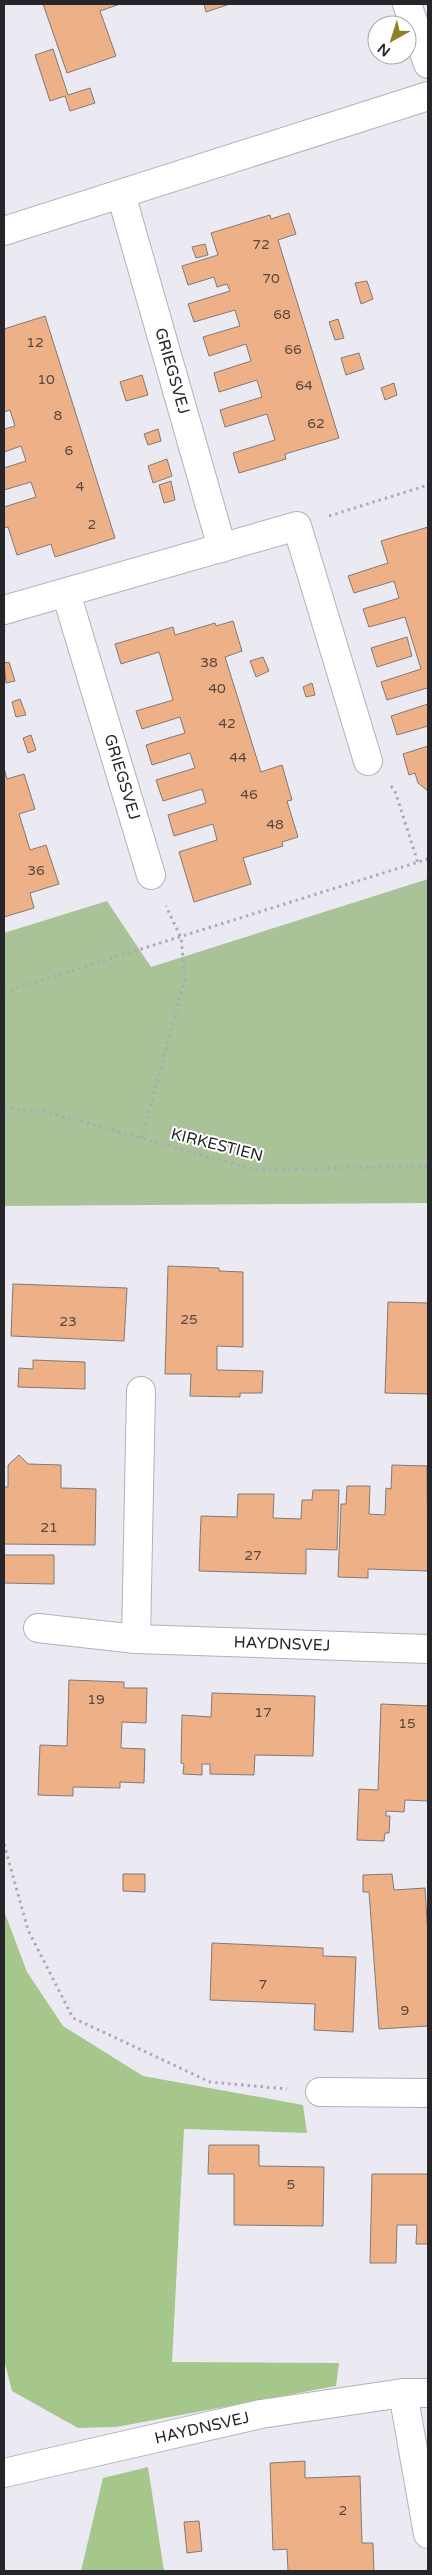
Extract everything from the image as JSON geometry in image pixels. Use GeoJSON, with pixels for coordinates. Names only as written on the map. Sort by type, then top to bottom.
{"type":"FeatureCollection","features":[{"type":"Feature","properties":{"kind":"street"},"geometry":{"type":"LineString","coordinates":[[407,4],[428,64]]}},
{"type":"Feature","properties":{"kind":"street"},"geometry":{"type":"LineString","coordinates":[[4,231],[428,96]]}},
{"type":"Feature","properties":{"kind":"street","name":"GRIEGSVEJ"},"geometry":{"type":"LineString","coordinates":[[121,194],[222,548]]}},
{"type":"Feature","properties":{"kind":"street"},"geometry":{"type":"LineString","coordinates":[[4,610],[297,526],[368,761]]}},
{"type":"Feature","properties":{"kind":"street","name":"GRIEGSVEJ"},"geometry":{"type":"LineString","coordinates":[[66,593],[151,875]]}},
{"type":"Feature","properties":{"kind":"street"},"geometry":{"type":"LineString","coordinates":[[136,1639],[141,1391]]}},
{"type":"Feature","properties":{"kind":"street","name":"HAYDNSVEJ"},"geometry":{"type":"LineString","coordinates":[[38,1628],[136,1639],[428,1649]]}},
{"type":"Feature","properties":{"kind":"street"},"geometry":{"type":"LineString","coordinates":[[320,2092],[428,2093]]}},
{"type":"Feature","properties":{"kind":"street","name":"HAYDNSVEJ"},"geometry":{"type":"LineString","coordinates":[[4,2474],[261,2414],[415,2393],[428,2534]]}},
{"type":"Feature","properties":{"kind":"path"},"geometry":{"type":"LineString","coordinates":[[297,526],[428,485]]}},
{"type":"Feature","properties":{"kind":"path"},"geometry":{"type":"LineString","coordinates":[[368,761],[395,791],[418,863]]}},
{"type":"Feature","properties":{"kind":"path"},"geometry":{"type":"LineString","coordinates":[[4,992],[428,859]]}},
{"type":"Feature","properties":{"kind":"path"},"geometry":{"type":"LineString","coordinates":[[142,1138],[185,978],[181,938],[151,875]]}},
{"type":"Feature","properties":{"kind":"path","name":"KIRKESTIEN"},"geometry":{"type":"LineString","coordinates":[[4,1108],[47,1112],[256,1170],[428,1166]]}},
{"type":"Feature","properties":{"kind":"path"},"geometry":{"type":"LineString","coordinates":[[4,1844],[28,1930],[73,2018],[210,2082],[320,2092]]}},
{"type":"Feature","properties":{"kind":"green space"},"geometry":{"type":"Polygon","coordinates":[[[428,879],[428,1203],[4,1206],[4,933],[107,901],[151,967],[428,879]]]}},
{"type":"Feature","properties":{"kind":"green space"},"geometry":{"type":"Polygon","coordinates":[[[4,1911],[27,1972],[63,2026],[143,2076],[303,2105],[307,2133],[184,2129],[172,2362],[339,2363],[336,2386],[116,2427],[78,2428],[12,2391],[4,2360],[4,1911]]]}},
{"type":"Feature","properties":{"kind":"green space"},"geometry":{"type":"Polygon","coordinates":[[[148,2467],[164,2571],[81,2571],[103,2478],[148,2467]]]}},
{"type":"Feature","properties":{"kind":"building"},"geometry":{"type":"Polygon","coordinates":[[[43,4],[120,4],[100,11],[116,56],[67,73],[43,4]]]}},
{"type":"Feature","properties":{"kind":"building"},"geometry":{"type":"Polygon","coordinates":[[[204,4],[230,4],[206,12],[204,4]]]}},
{"type":"Feature","properties":{"kind":"building"},"geometry":{"type":"Polygon","coordinates":[[[53,49],[68,95],[90,88],[95,103],[70,111],[65,96],[50,101],[35,55],[53,49]]]}},
{"type":"Feature","properties":{"kind":"building"},"geometry":{"type":"Polygon","coordinates":[[[289,213],[296,234],[278,240],[339,438],[285,454],[286,459],[239,473],[233,453],[275,440],[267,414],[225,427],[220,410],[262,397],[257,380],[219,392],[214,373],[251,361],[246,344],[209,356],[203,337],[240,326],[235,310],[194,322],[188,304],[230,291],[227,284],[217,287],[214,277],[188,285],[182,266],[218,255],[211,233],[270,215],[271,219],[289,213]]]}},
{"type":"Feature","properties":{"kind":"building"},"geometry":{"type":"Polygon","coordinates":[[[205,244],[208,255],[196,258],[192,247],[205,244]]]}},
{"type":"Feature","properties":{"kind":"building"},"geometry":{"type":"Polygon","coordinates":[[[367,281],[373,299],[361,304],[355,283],[367,281]]]}},
{"type":"Feature","properties":{"kind":"building"},"geometry":{"type":"Polygon","coordinates":[[[45,316],[115,538],[55,557],[51,544],[17,555],[8,527],[4,528],[4,507],[36,497],[31,482],[4,490],[4,468],[26,461],[21,446],[4,452],[4,429],[15,426],[10,410],[4,412],[4,329],[45,316]]]}},
{"type":"Feature","properties":{"kind":"building"},"geometry":{"type":"Polygon","coordinates":[[[338,319],[344,338],[335,340],[329,322],[338,319]]]}},
{"type":"Feature","properties":{"kind":"building"},"geometry":{"type":"Polygon","coordinates":[[[359,353],[364,369],[346,375],[341,358],[359,353]]]}},
{"type":"Feature","properties":{"kind":"building"},"geometry":{"type":"Polygon","coordinates":[[[142,375],[148,395],[126,401],[120,382],[142,375]]]}},
{"type":"Feature","properties":{"kind":"building"},"geometry":{"type":"Polygon","coordinates":[[[394,383],[397,395],[385,400],[381,388],[394,383]]]}},
{"type":"Feature","properties":{"kind":"building"},"geometry":{"type":"Polygon","coordinates":[[[158,429],[161,441],[148,445],[144,434],[158,429]]]}},
{"type":"Feature","properties":{"kind":"building"},"geometry":{"type":"Polygon","coordinates":[[[167,459],[172,476],[153,483],[148,466],[167,459]]]}},
{"type":"Feature","properties":{"kind":"building"},"geometry":{"type":"Polygon","coordinates":[[[171,481],[175,500],[164,503],[159,485],[171,481]]]}},
{"type":"Feature","properties":{"kind":"building"},"geometry":{"type":"Polygon","coordinates":[[[428,527],[428,692],[427,688],[387,700],[381,682],[421,669],[405,617],[369,627],[363,609],[399,598],[394,581],[354,593],[348,576],[388,563],[381,541],[428,527]]]}},
{"type":"Feature","properties":{"kind":"building"},"geometry":{"type":"Polygon","coordinates":[[[233,621],[242,651],[225,657],[261,772],[282,765],[292,800],[287,801],[298,837],[282,842],[283,846],[243,858],[251,884],[194,902],[179,852],[217,840],[213,824],[174,836],[168,815],[206,803],[202,789],[163,801],[156,780],[195,768],[190,753],[152,765],[146,745],[185,733],[180,717],[142,729],[136,711],[173,700],[159,652],[121,664],[115,644],[173,627],[175,635],[215,623],[216,626],[233,621]]]}},
{"type":"Feature","properties":{"kind":"building"},"geometry":{"type":"Polygon","coordinates":[[[407,637],[412,656],[377,667],[371,648],[407,637]]]}},
{"type":"Feature","properties":{"kind":"building"},"geometry":{"type":"Polygon","coordinates":[[[263,657],[269,671],[256,677],[250,661],[263,657]]]}},
{"type":"Feature","properties":{"kind":"building"},"geometry":{"type":"Polygon","coordinates":[[[9,662],[15,681],[6,683],[4,663],[9,662]]]}},
{"type":"Feature","properties":{"kind":"building"},"geometry":{"type":"Polygon","coordinates":[[[312,683],[315,695],[306,697],[303,687],[312,683]]]}},
{"type":"Feature","properties":{"kind":"building"},"geometry":{"type":"Polygon","coordinates":[[[20,699],[26,715],[16,717],[12,702],[20,699]]]}},
{"type":"Feature","properties":{"kind":"building"},"geometry":{"type":"Polygon","coordinates":[[[428,704],[428,726],[397,735],[391,716],[428,704]]]}},
{"type":"Feature","properties":{"kind":"building"},"geometry":{"type":"Polygon","coordinates":[[[31,735],[36,750],[28,753],[23,738],[31,735]]]}},
{"type":"Feature","properties":{"kind":"building"},"geometry":{"type":"Polygon","coordinates":[[[428,746],[428,791],[418,783],[415,773],[409,775],[403,754],[428,746]]]}},
{"type":"Feature","properties":{"kind":"building"},"geometry":{"type":"Polygon","coordinates":[[[4,768],[7,779],[24,774],[35,809],[19,814],[30,850],[46,845],[59,884],[30,893],[34,908],[4,917],[4,768]]]}},
{"type":"Feature","properties":{"kind":"building"},"geometry":{"type":"Polygon","coordinates":[[[168,1266],[219,1268],[219,1271],[243,1272],[243,1347],[217,1346],[217,1370],[263,1371],[262,1393],[240,1393],[240,1397],[190,1396],[191,1374],[165,1374],[168,1266]]]}},
{"type":"Feature","properties":{"kind":"building"},"geometry":{"type":"Polygon","coordinates":[[[13,1284],[127,1288],[124,1341],[11,1336],[13,1284]]]}},
{"type":"Feature","properties":{"kind":"building"},"geometry":{"type":"Polygon","coordinates":[[[388,1302],[428,1303],[428,1394],[385,1393],[388,1302]]]}},
{"type":"Feature","properties":{"kind":"building"},"geometry":{"type":"Polygon","coordinates":[[[33,1360],[85,1362],[85,1389],[18,1387],[19,1368],[33,1369],[33,1360]]]}},
{"type":"Feature","properties":{"kind":"building"},"geometry":{"type":"Polygon","coordinates":[[[19,1455],[28,1464],[61,1465],[61,1488],[96,1489],[95,1545],[4,1544],[4,1487],[8,1487],[8,1465],[19,1455]]]}},
{"type":"Feature","properties":{"kind":"building"},"geometry":{"type":"Polygon","coordinates":[[[392,1465],[427,1466],[428,1571],[368,1569],[368,1578],[338,1577],[341,1504],[346,1504],[347,1486],[370,1486],[369,1514],[385,1515],[386,1488],[391,1489],[392,1465]]]}},
{"type":"Feature","properties":{"kind":"building"},"geometry":{"type":"Polygon","coordinates":[[[313,1490],[339,1490],[337,1550],[306,1549],[306,1574],[199,1571],[201,1516],[237,1517],[238,1494],[274,1494],[273,1518],[301,1519],[302,1500],[312,1500],[313,1490]]]}},
{"type":"Feature","properties":{"kind":"building"},"geometry":{"type":"Polygon","coordinates":[[[4,1555],[54,1555],[54,1584],[4,1583],[4,1555]]]}},
{"type":"Feature","properties":{"kind":"building"},"geometry":{"type":"Polygon","coordinates":[[[69,1680],[124,1682],[124,1688],[147,1688],[146,1723],[122,1722],[121,1748],[145,1749],[144,1783],[120,1782],[120,1788],[73,1787],[73,1796],[38,1795],[40,1745],[67,1746],[69,1680]]]}},
{"type":"Feature","properties":{"kind":"building"},"geometry":{"type":"Polygon","coordinates":[[[212,1693],[315,1696],[313,1756],[255,1755],[254,1775],[210,1774],[210,1764],[202,1764],[202,1775],[183,1774],[184,1764],[181,1763],[182,1715],[211,1717],[212,1693]]]}},
{"type":"Feature","properties":{"kind":"building"},"geometry":{"type":"Polygon","coordinates":[[[381,1704],[428,1706],[428,1801],[405,1800],[404,1812],[386,1811],[386,1816],[390,1816],[389,1833],[385,1833],[384,1841],[357,1840],[359,1789],[378,1790],[381,1704]]]}},
{"type":"Feature","properties":{"kind":"building"},"geometry":{"type":"Polygon","coordinates":[[[123,1874],[145,1874],[145,1892],[123,1891],[123,1874]]]}},
{"type":"Feature","properties":{"kind":"building"},"geometry":{"type":"Polygon","coordinates":[[[392,1874],[394,1890],[425,1888],[428,1937],[428,2026],[379,2029],[369,1892],[363,1892],[363,1875],[392,1874]]]}},
{"type":"Feature","properties":{"kind":"building"},"geometry":{"type":"Polygon","coordinates":[[[212,1943],[323,1948],[323,1956],[356,1957],[353,2032],[314,2030],[315,2004],[210,2000],[212,1943]]]}},
{"type":"Feature","properties":{"kind":"building"},"geometry":{"type":"Polygon","coordinates":[[[209,2145],[259,2145],[259,2166],[324,2167],[323,2226],[234,2225],[234,2174],[208,2174],[209,2145]]]}},
{"type":"Feature","properties":{"kind":"building"},"geometry":{"type":"Polygon","coordinates":[[[372,2174],[428,2174],[428,2244],[416,2244],[417,2225],[397,2225],[396,2263],[370,2263],[372,2174]]]}},
{"type":"Feature","properties":{"kind":"building"},"geometry":{"type":"Polygon","coordinates":[[[305,2461],[305,2478],[360,2476],[362,2543],[373,2543],[374,2571],[288,2571],[287,2549],[273,2550],[270,2463],[305,2461]]]}},
{"type":"Feature","properties":{"kind":"building"},"geometry":{"type":"Polygon","coordinates":[[[199,2521],[202,2551],[187,2553],[184,2522],[199,2521]]]}}]}
